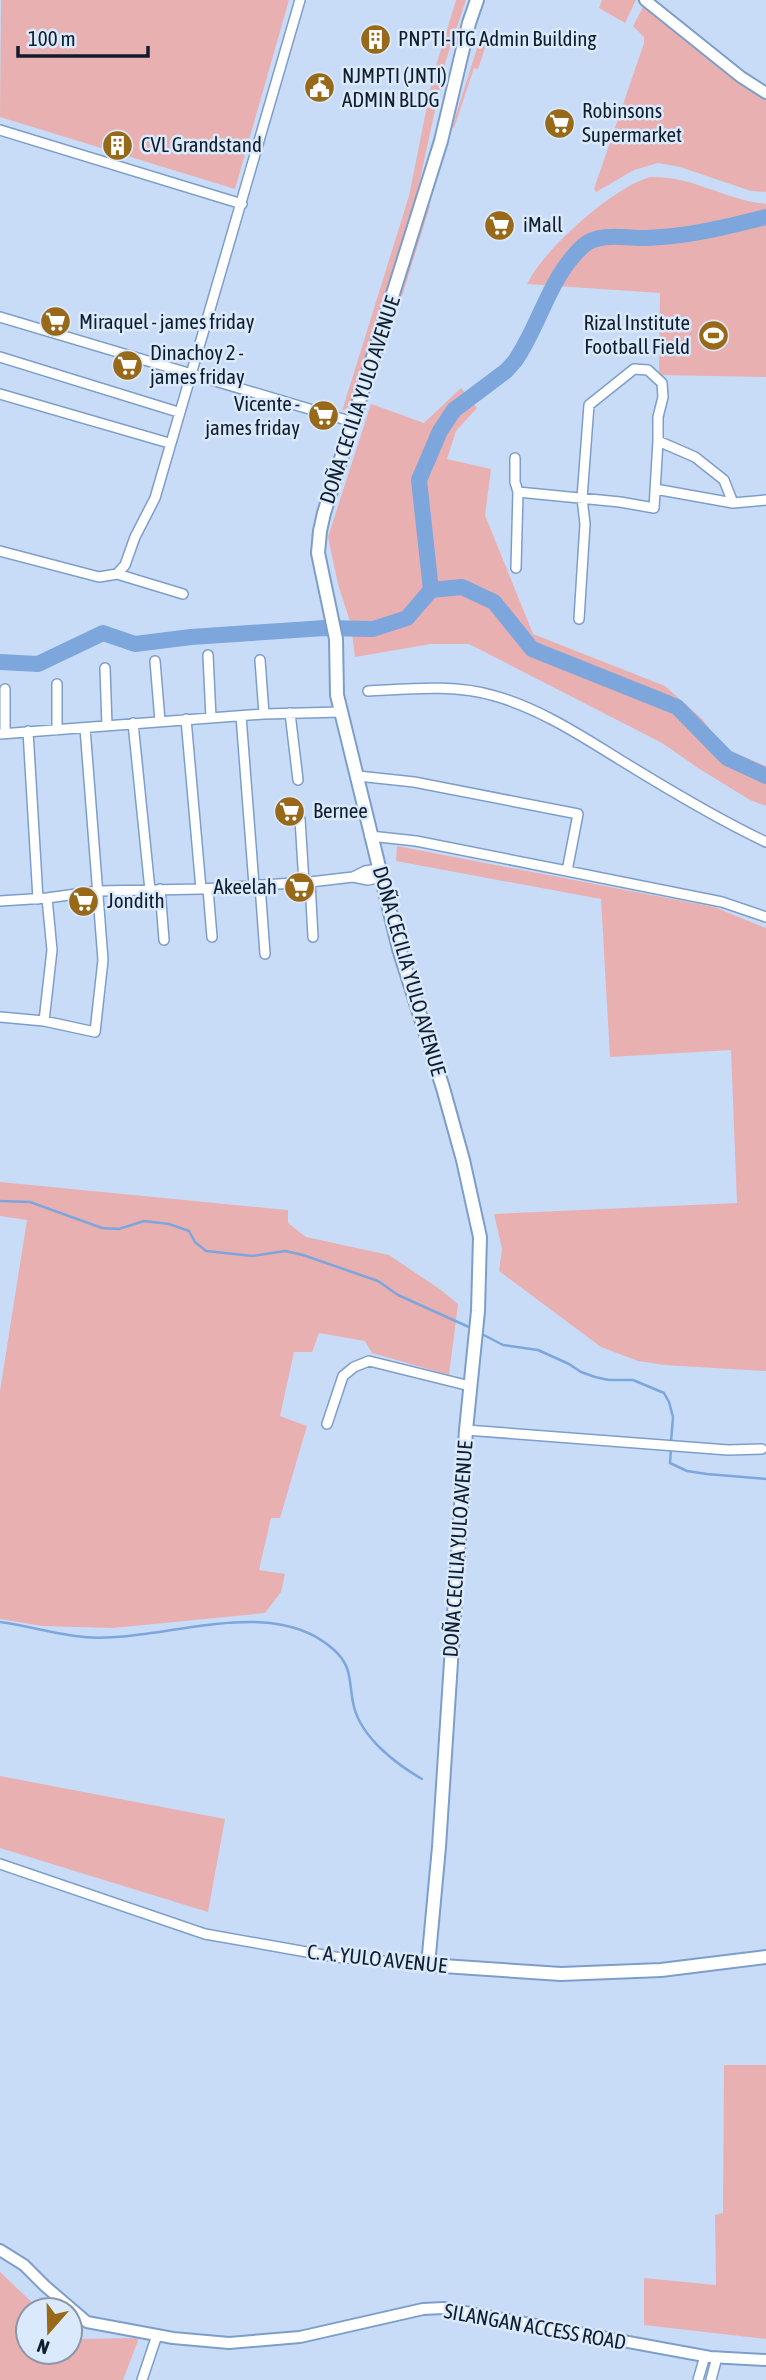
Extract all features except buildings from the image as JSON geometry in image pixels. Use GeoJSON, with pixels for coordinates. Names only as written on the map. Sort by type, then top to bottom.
{"type":"FeatureCollection","features":[{"type":"Feature","properties":{"kind":"main road","name":"DOÑA CECILIA YULO AVENUE"},"geometry":{"type":"LineString","coordinates":[[428,1965],[439,1847],[466,1430],[478,1311],[480,1237],[443,1088],[399,949],[337,695],[336,639],[320,567],[320,531],[441,141],[477,0]]}},
{"type":"Feature","properties":{"kind":"main road","name":"C. A. YULO AVENUE"},"geometry":{"type":"LineString","coordinates":[[428,1965],[561,1974],[661,1970],[766,1957]]}},
{"type":"Feature","properties":{"kind":"street"},"geometry":{"type":"LineString","coordinates":[[117,574],[125,565],[135,537],[155,498],[300,0]]}},
{"type":"Feature","properties":{"kind":"street"},"geometry":{"type":"LineString","coordinates":[[645,0],[766,93]]}},
{"type":"Feature","properties":{"kind":"street"},"geometry":{"type":"LineString","coordinates":[[0,130],[242,204]]}},
{"type":"Feature","properties":{"kind":"street"},"geometry":{"type":"LineString","coordinates":[[0,317],[353,422]]}},
{"type":"Feature","properties":{"kind":"street"},"geometry":{"type":"LineString","coordinates":[[0,356],[178,412]]}},
{"type":"Feature","properties":{"kind":"street"},"geometry":{"type":"LineString","coordinates":[[518,492],[582,498],[654,508],[662,383],[648,370],[634,369],[589,405],[582,498],[585,524],[579,620]]}},
{"type":"Feature","properties":{"kind":"street"},"geometry":{"type":"LineString","coordinates":[[0,394],[169,443]]}},
{"type":"Feature","properties":{"kind":"street"},"geometry":{"type":"LineString","coordinates":[[658,441],[695,457],[724,480],[733,503]]}},
{"type":"Feature","properties":{"kind":"street"},"geometry":{"type":"LineString","coordinates":[[515,458],[515,482],[518,492],[516,568]]}},
{"type":"Feature","properties":{"kind":"street"},"geometry":{"type":"LineString","coordinates":[[655,489],[733,503],[766,500]]}},
{"type":"Feature","properties":{"kind":"street"},"geometry":{"type":"LineString","coordinates":[[0,551],[99,577],[117,574],[183,594]]}},
{"type":"Feature","properties":{"kind":"street"},"geometry":{"type":"LineString","coordinates":[[208,654],[211,718]]}},
{"type":"Feature","properties":{"kind":"street"},"geometry":{"type":"LineString","coordinates":[[260,660],[264,713]]}},
{"type":"Feature","properties":{"kind":"street"},"geometry":{"type":"LineString","coordinates":[[155,661],[160,721]]}},
{"type":"Feature","properties":{"kind":"street"},"geometry":{"type":"LineString","coordinates":[[105,668],[107,726]]}},
{"type":"Feature","properties":{"kind":"street"},"geometry":{"type":"LineString","coordinates":[[57,684],[57,730]]}},
{"type":"Feature","properties":{"kind":"street"},"geometry":{"type":"LineString","coordinates":[[368,691],[437,687],[494,695],[586,738],[657,783],[766,842]]}},
{"type":"Feature","properties":{"kind":"street"},"geometry":{"type":"LineString","coordinates":[[5,689],[3,734],[264,713],[341,712]]}},
{"type":"Feature","properties":{"kind":"street"},"geometry":{"type":"LineString","coordinates":[[290,713],[298,780]]}},
{"type":"Feature","properties":{"kind":"street"},"geometry":{"type":"LineString","coordinates":[[241,716],[265,954]]}},
{"type":"Feature","properties":{"kind":"street"},"geometry":{"type":"LineString","coordinates":[[186,719],[212,937]]}},
{"type":"Feature","properties":{"kind":"street"},"geometry":{"type":"LineString","coordinates":[[133,723],[164,940]]}},
{"type":"Feature","properties":{"kind":"street"},"geometry":{"type":"LineString","coordinates":[[0,1017],[44,1021],[95,1032],[103,960],[85,728]]}},
{"type":"Feature","properties":{"kind":"street"},"geometry":{"type":"LineString","coordinates":[[28,732],[43,899],[52,950],[44,1021]]}},
{"type":"Feature","properties":{"kind":"street"},"geometry":{"type":"LineString","coordinates":[[358,776],[426,784],[578,814],[567,871]]}},
{"type":"Feature","properties":{"kind":"street"},"geometry":{"type":"LineString","coordinates":[[300,819],[313,937]]}},
{"type":"Feature","properties":{"kind":"street"},"geometry":{"type":"LineString","coordinates":[[370,835],[416,841],[722,902],[766,917]]}},
{"type":"Feature","properties":{"kind":"street"},"geometry":{"type":"LineString","coordinates":[[0,901],[43,899],[98,891],[205,889],[307,883],[353,877],[368,880],[380,873]]}},
{"type":"Feature","properties":{"kind":"street"},"geometry":{"type":"LineString","coordinates":[[327,1424],[343,1376],[354,1367],[369,1361],[470,1386]]}},
{"type":"Feature","properties":{"kind":"street"},"geometry":{"type":"LineString","coordinates":[[466,1430],[728,1450],[762,1449]]}},
{"type":"Feature","properties":{"kind":"street","name":"C. A. YULO AVENUE"},"geometry":{"type":"LineString","coordinates":[[0,1864],[205,1934],[335,1957],[428,1965]]}},
{"type":"Feature","properties":{"kind":"street","name":"SILANGAN ACCESS ROAD"},"geometry":{"type":"LineString","coordinates":[[0,2249],[24,2265],[87,2322],[157,2335],[229,2343],[300,2337],[423,2309],[443,2308],[711,2357],[766,2360]]}},
{"type":"Feature","properties":{"kind":"street"},"geometry":{"type":"LineString","coordinates":[[142,2380],[157,2335]]}},
{"type":"Feature","properties":{"kind":"street"},"geometry":{"type":"LineString","coordinates":[[698,2380],[711,2357]]}},
{"type":"Feature","properties":{"kind":"street"},"geometry":{"type":"LineString","coordinates":[[711,2357],[711,2380]]}},
{"type":"Feature","properties":{"kind":"shaded area"},"geometry":{"type":"Polygon","coordinates":[[[1,0],[289,0],[235,189],[0,117],[1,0]]]}},
{"type":"Feature","properties":{"kind":"shaded area"},"geometry":{"type":"Polygon","coordinates":[[[456,0],[466,0],[446,60],[416,198],[355,393],[350,406],[342,411],[409,196],[433,76],[456,0]]]}},
{"type":"Feature","properties":{"kind":"shaded area"},"geometry":{"type":"Polygon","coordinates":[[[602,0],[636,0],[625,23],[599,8],[602,0]]]}},
{"type":"Feature","properties":{"kind":"shaded area"},"geometry":{"type":"Polygon","coordinates":[[[643,7],[651,8],[766,100],[766,192],[751,191],[680,167],[658,163],[634,170],[596,192],[594,189],[644,43],[644,37],[633,26],[643,7]]]}},
{"type":"Feature","properties":{"kind":"shaded area"},"geometry":{"type":"Polygon","coordinates":[[[480,39],[487,42],[478,69],[474,68],[454,128],[452,127],[480,39]]]}},
{"type":"Feature","properties":{"kind":"shaded area"},"geometry":{"type":"Polygon","coordinates":[[[650,177],[679,180],[766,204],[766,377],[659,375],[660,293],[527,284],[548,254],[581,221],[617,193],[650,177]]]}},
{"type":"Feature","properties":{"kind":"shaded area"},"geometry":{"type":"Polygon","coordinates":[[[427,205],[430,206],[402,296],[399,295],[427,205]]]}},
{"type":"Feature","properties":{"kind":"shaded area"},"geometry":{"type":"Polygon","coordinates":[[[461,388],[477,408],[456,431],[447,459],[491,469],[485,515],[533,634],[665,686],[702,719],[726,749],[766,766],[766,806],[750,800],[662,743],[469,644],[431,644],[355,657],[351,625],[338,584],[328,537],[371,404],[424,423],[461,388]]]}},
{"type":"Feature","properties":{"kind":"shaded area"},"geometry":{"type":"Polygon","coordinates":[[[397,846],[714,907],[766,928],[766,1371],[638,1361],[601,1347],[499,1271],[502,1249],[494,1214],[737,1203],[731,1050],[610,1057],[601,899],[396,861],[397,846]]]}},
{"type":"Feature","properties":{"kind":"shaded area"},"geometry":{"type":"Polygon","coordinates":[[[0,1182],[288,1210],[288,1223],[306,1237],[389,1255],[458,1304],[449,1375],[372,1353],[365,1341],[319,1333],[312,1352],[294,1352],[280,1416],[307,1426],[280,1518],[271,1518],[259,1570],[285,1574],[281,1592],[265,1613],[113,1628],[42,1626],[0,1619],[0,1391],[27,1220],[0,1216],[0,1182]]]}},
{"type":"Feature","properties":{"kind":"shaded area"},"geometry":{"type":"Polygon","coordinates":[[[0,1776],[225,1819],[208,1912],[0,1848],[0,1776]]]}},
{"type":"Feature","properties":{"kind":"shaded area"},"geometry":{"type":"Polygon","coordinates":[[[724,2065],[766,2065],[766,2339],[644,2325],[644,2278],[716,2285],[715,2215],[723,2213],[724,2065]]]}},
{"type":"Feature","properties":{"kind":"shaded area"},"geometry":{"type":"Polygon","coordinates":[[[0,2272],[25,2296],[14,2296],[14,2366],[84,2366],[84,2339],[139,2338],[123,2380],[0,2380],[0,2272]]]}},
{"type":"Feature","properties":{"kind":"waterway"},"geometry":{"type":"LineString","coordinates":[[0,662],[38,664],[103,633],[135,644],[191,637],[325,628],[373,629],[407,618],[431,590],[419,480],[440,431],[454,410],[506,371],[515,361],[571,258],[583,246],[596,239],[676,236],[766,217]]}},
{"type":"Feature","properties":{"kind":"waterway"},"geometry":{"type":"LineString","coordinates":[[431,590],[462,587],[494,602],[532,649],[677,707],[727,758],[766,776]]}},
{"type":"Feature","properties":{"kind":"waterway"},"geometry":{"type":"LineString","coordinates":[[0,1201],[30,1202],[102,1228],[119,1229],[144,1221],[169,1224],[189,1231],[195,1242],[206,1251],[253,1256],[285,1251],[303,1255],[378,1281],[398,1295],[471,1328]]}},
{"type":"Feature","properties":{"kind":"waterway"},"geometry":{"type":"LineString","coordinates":[[480,1333],[503,1345],[538,1350],[595,1377],[633,1380],[664,1393],[673,1417],[671,1442]]}},
{"type":"Feature","properties":{"kind":"waterway"},"geometry":{"type":"LineString","coordinates":[[671,1449],[670,1463],[687,1471],[766,1479]]}},
{"type":"Feature","properties":{"kind":"waterway"},"geometry":{"type":"LineString","coordinates":[[0,1622],[84,1637],[114,1637],[247,1622],[278,1624],[307,1632],[333,1649],[344,1662],[354,1707],[364,1729],[391,1758],[422,1779]]}},
{"type":"Feature","properties":{"kind":"place","name":"PNPTI-ITG Admin Building"},"geometry":{"type":"Point","coordinates":[375,39]}},
{"type":"Feature","properties":{"kind":"place","name":"NJMPTI (JNTI) ADMIN BLDG"},"geometry":{"type":"Point","coordinates":[319,88]}},
{"type":"Feature","properties":{"kind":"place","name":"Robinsons Supermarket"},"geometry":{"type":"Point","coordinates":[559,123]}},
{"type":"Feature","properties":{"kind":"place","name":"CVL Grandstand"},"geometry":{"type":"Point","coordinates":[118,145]}},
{"type":"Feature","properties":{"kind":"place","name":"iMall"},"geometry":{"type":"Point","coordinates":[500,225]}},
{"type":"Feature","properties":{"kind":"place","name":"Miraquel - james friday"},"geometry":{"type":"Point","coordinates":[56,322]}},
{"type":"Feature","properties":{"kind":"place","name":"Rizal Institute Football Field"},"geometry":{"type":"Point","coordinates":[713,335]}},
{"type":"Feature","properties":{"kind":"place","name":"Dinachoy 2 - james friday"},"geometry":{"type":"Point","coordinates":[127,365]}},
{"type":"Feature","properties":{"kind":"place","name":"Vicente - james friday"},"geometry":{"type":"Point","coordinates":[323,416]}},
{"type":"Feature","properties":{"kind":"place","name":"Bernee"},"geometry":{"type":"Point","coordinates":[290,811]}},
{"type":"Feature","properties":{"kind":"place","name":"Akeelah"},"geometry":{"type":"Point","coordinates":[300,887]}},
{"type":"Feature","properties":{"kind":"place","name":"Jondith"},"geometry":{"type":"Point","coordinates":[84,901]}}]}
